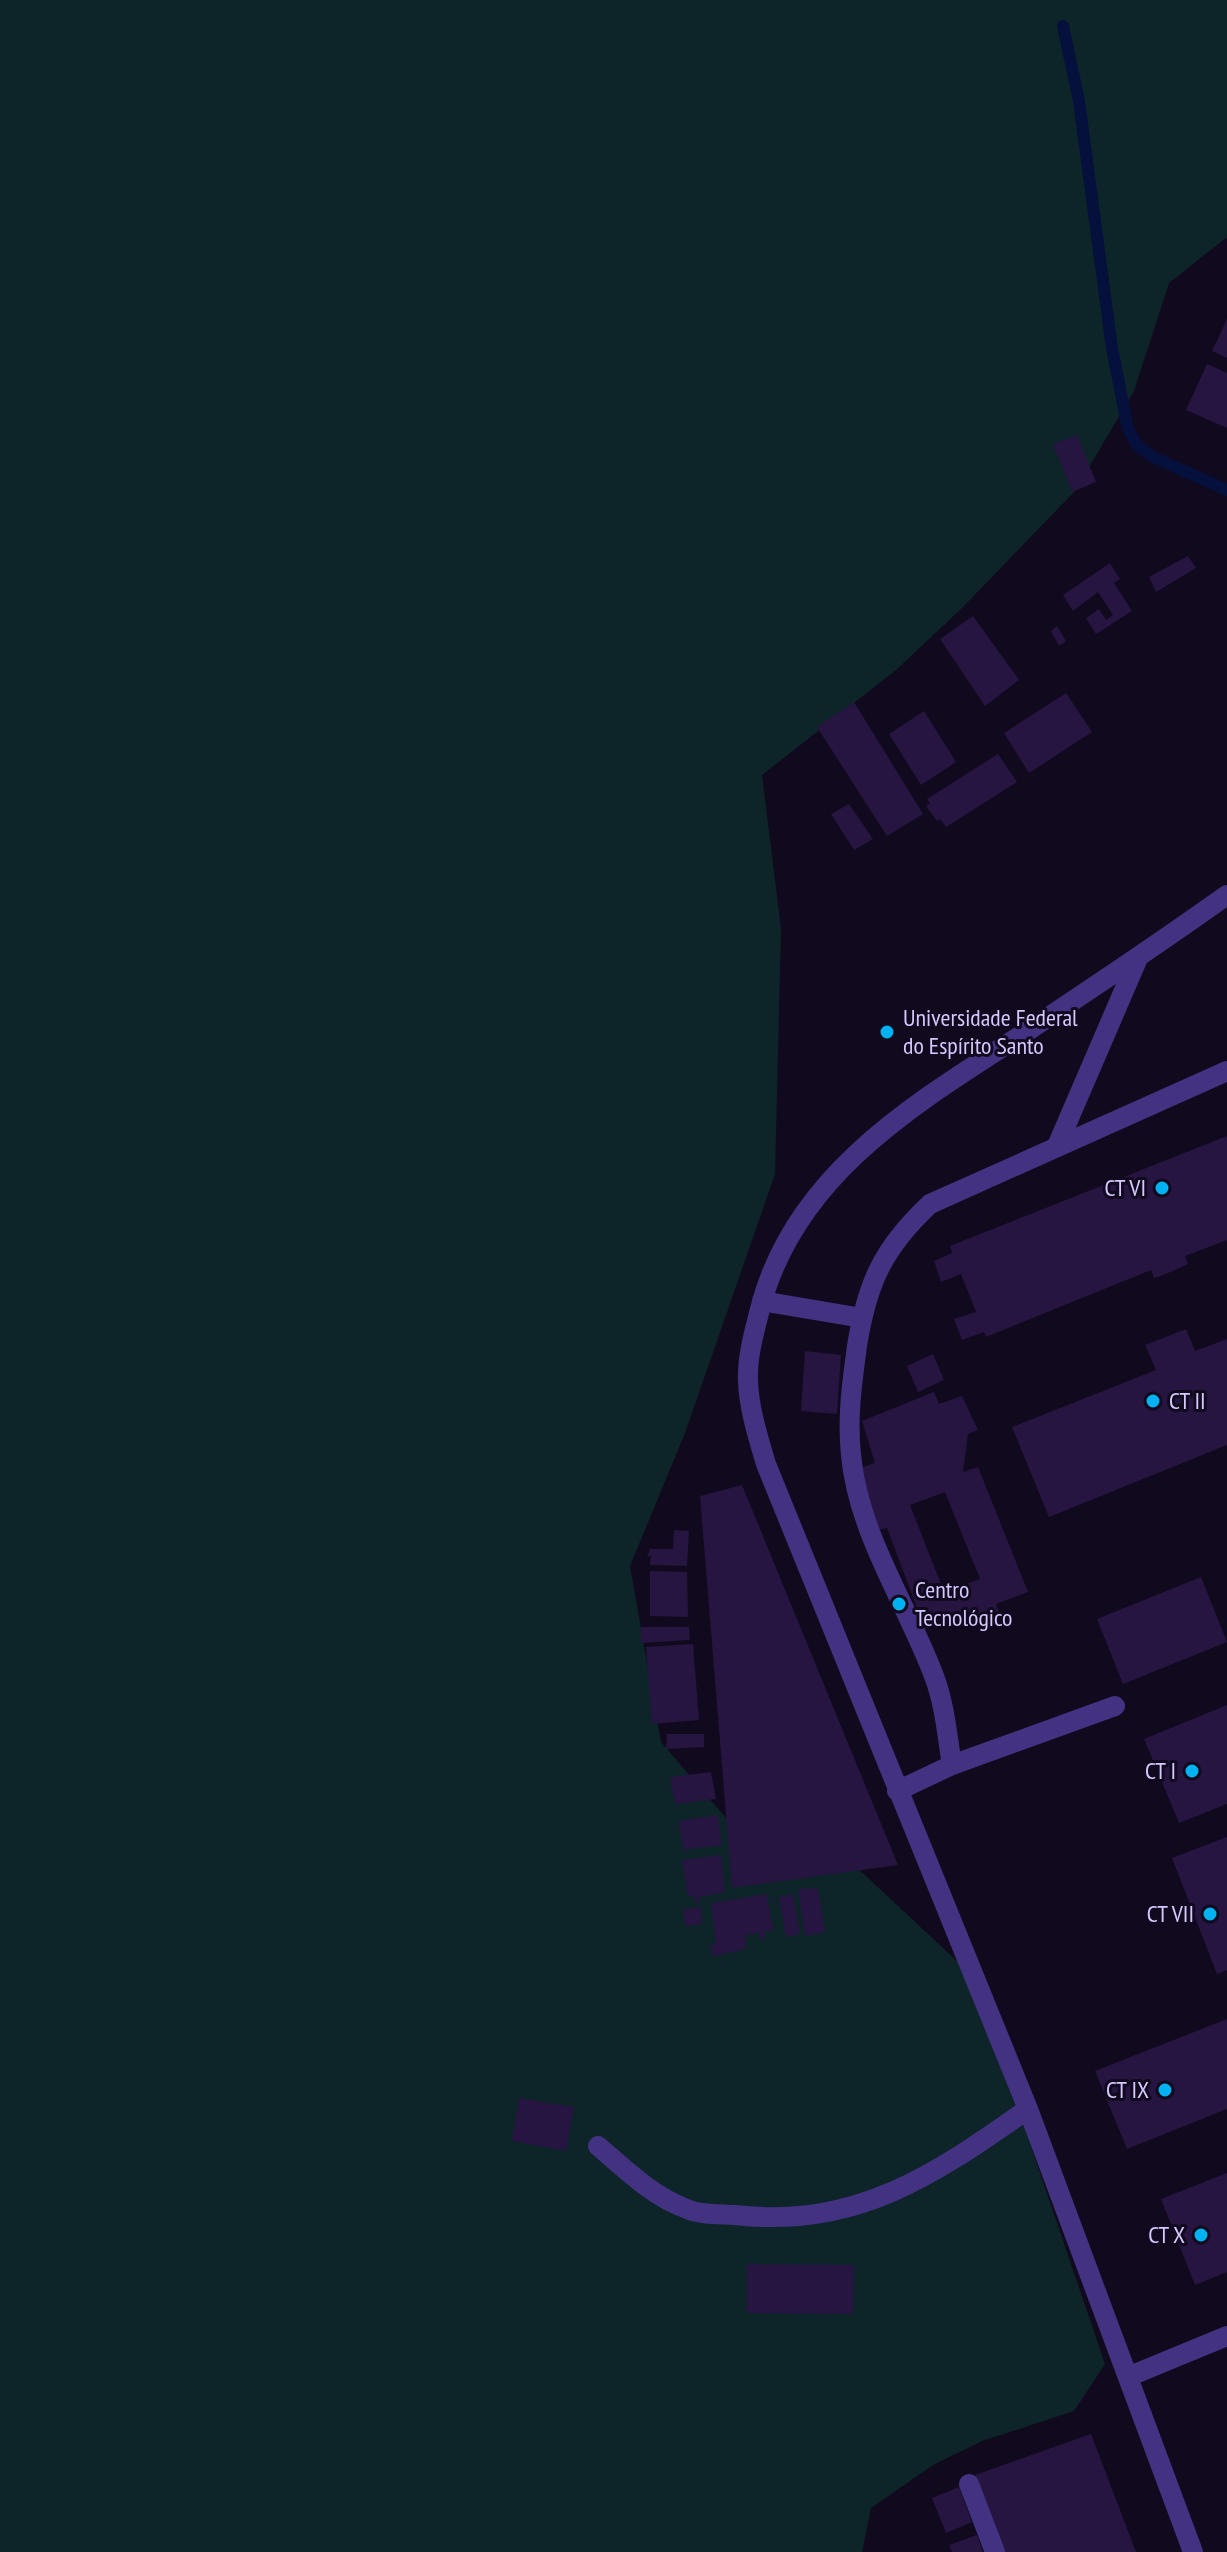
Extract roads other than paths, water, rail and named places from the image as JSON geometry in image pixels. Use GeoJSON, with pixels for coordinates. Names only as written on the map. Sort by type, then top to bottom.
{"type":"FeatureCollection","features":[{"type":"Feature","properties":{"kind":"street"},"geometry":{"type":"LineString","coordinates":[[1193,2552],[1028,2109],[766,1464],[753,1418],[748,1381],[750,1347],[762,1301],[788,1238],[836,1170],[931,1093],[1138,958],[1227,895]]}},
{"type":"Feature","properties":{"kind":"street"},"geometry":{"type":"LineString","coordinates":[[1057,1146],[1138,958]]}},
{"type":"Feature","properties":{"kind":"street"},"geometry":{"type":"LineString","coordinates":[[952,1765],[944,1704],[863,1508],[851,1457],[849,1401],[862,1318],[878,1271],[899,1233],[930,1204],[1227,1071]]}},
{"type":"Feature","properties":{"kind":"street"},"geometry":{"type":"LineString","coordinates":[[762,1301],[862,1318]]}},
{"type":"Feature","properties":{"kind":"street"},"geometry":{"type":"LineString","coordinates":[[897,1791],[952,1765],[1115,1706]]}},
{"type":"Feature","properties":{"kind":"street"},"geometry":{"type":"LineString","coordinates":[[598,2146],[644,2186],[688,2210],[774,2220],[866,2204],[945,2168],[1028,2109]]}},
{"type":"Feature","properties":{"kind":"street"},"geometry":{"type":"LineString","coordinates":[[1130,2376],[1227,2336]]}},
{"type":"Feature","properties":{"kind":"street"},"geometry":{"type":"LineString","coordinates":[[969,2484],[995,2552]]}},
{"type":"Feature","properties":{"kind":"waterway"},"geometry":{"type":"LineString","coordinates":[[1063,26],[1079,101],[1112,348],[1128,429],[1137,445],[1153,457],[1227,490]]}},
{"type":"Feature","properties":{"kind":"place","name":"Universidade Federal do Espírito Santo"},"geometry":{"type":"Point","coordinates":[887,1032]}},
{"type":"Feature","properties":{"kind":"place","name":"CT VI"},"geometry":{"type":"Point","coordinates":[1162,1188]}},
{"type":"Feature","properties":{"kind":"place","name":"CT II"},"geometry":{"type":"Point","coordinates":[1153,1401]}},
{"type":"Feature","properties":{"kind":"place","name":"Centro Tecnológico"},"geometry":{"type":"Point","coordinates":[899,1604]}},
{"type":"Feature","properties":{"kind":"place","name":"CT I"},"geometry":{"type":"Point","coordinates":[1192,1771]}},
{"type":"Feature","properties":{"kind":"place","name":"CT VII"},"geometry":{"type":"Point","coordinates":[1210,1914]}},
{"type":"Feature","properties":{"kind":"place","name":"CT IX"},"geometry":{"type":"Point","coordinates":[1165,2090]}},
{"type":"Feature","properties":{"kind":"place","name":"CT X"},"geometry":{"type":"Point","coordinates":[1201,2235]}}]}
